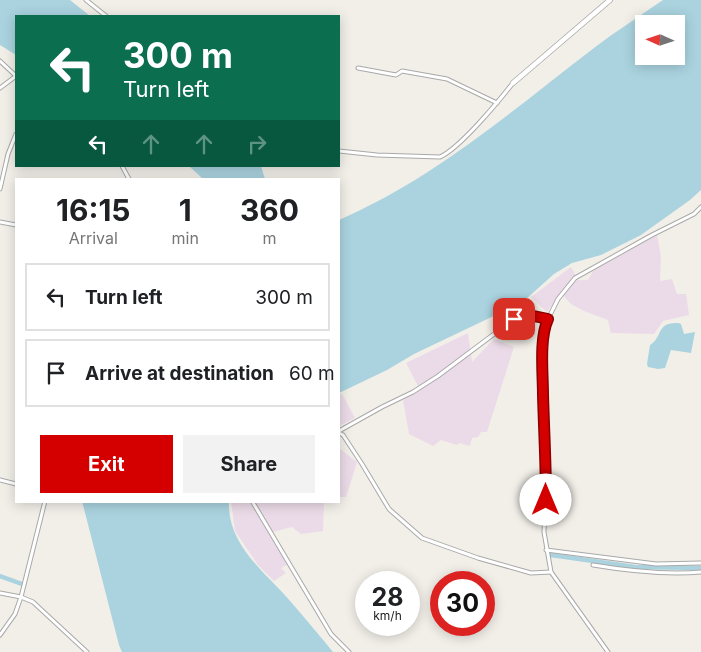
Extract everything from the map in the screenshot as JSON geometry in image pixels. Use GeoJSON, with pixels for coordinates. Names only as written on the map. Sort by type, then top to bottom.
{"type":"FeatureCollection","features":[{"type":"Feature","properties":{"kind":"street"},"geometry":{"type":"LineString","coordinates":[[86,0],[105,15]]}},
{"type":"Feature","properties":{"kind":"street"},"geometry":{"type":"LineString","coordinates":[[340,151],[377,155],[440,157],[447,154],[497,103],[513,83],[610,0]]}},
{"type":"Feature","properties":{"kind":"street"},"geometry":{"type":"LineString","coordinates":[[0,61],[15,75]]}},
{"type":"Feature","properties":{"kind":"street"},"geometry":{"type":"LineString","coordinates":[[358,68],[396,74],[402,70],[448,79],[497,103]]}},
{"type":"Feature","properties":{"kind":"street"},"geometry":{"type":"LineString","coordinates":[[0,88],[15,77]]}},
{"type":"Feature","properties":{"kind":"street"},"geometry":{"type":"LineString","coordinates":[[0,189],[8,154],[15,136]]}},
{"type":"Feature","properties":{"kind":"street"},"geometry":{"type":"LineString","coordinates":[[608,652],[551,572],[546,550],[544,532],[546,470],[543,374],[545,325],[566,287],[575,278],[694,214],[701,207]]}},
{"type":"Feature","properties":{"kind":"street"},"geometry":{"type":"LineString","coordinates":[[0,222],[15,225]]}},
{"type":"Feature","properties":{"kind":"street"},"geometry":{"type":"LineString","coordinates":[[340,431],[382,407],[413,392],[438,376],[514,319],[524,314],[548,319]]}},
{"type":"Feature","properties":{"kind":"street"},"geometry":{"type":"LineString","coordinates":[[340,433],[362,464],[389,509],[422,538],[478,558],[531,573],[551,572]]}},
{"type":"Feature","properties":{"kind":"street"},"geometry":{"type":"LineString","coordinates":[[0,480],[15,484]]}},
{"type":"Feature","properties":{"kind":"street"},"geometry":{"type":"LineString","coordinates":[[0,636],[15,614],[21,597],[44,503]]}},
{"type":"Feature","properties":{"kind":"street"},"geometry":{"type":"LineString","coordinates":[[253,503],[331,634],[348,652]]}},
{"type":"Feature","properties":{"kind":"street"},"geometry":{"type":"LineString","coordinates":[[546,550],[656,564],[701,563]]}},
{"type":"Feature","properties":{"kind":"street"},"geometry":{"type":"LineString","coordinates":[[593,565],[638,572],[668,574],[701,572]]}},
{"type":"Feature","properties":{"kind":"street"},"geometry":{"type":"LineString","coordinates":[[0,593],[21,597],[33,602],[86,652]]}},
{"type":"Feature","properties":{"kind":"shaded area"},"geometry":{"type":"Polygon","coordinates":[[[657,235],[661,256],[660,281],[672,279],[677,294],[686,294],[689,315],[663,321],[654,334],[611,333],[608,320],[571,304],[561,293],[547,312],[531,297],[571,267],[578,280],[588,280],[593,271],[657,235]]]}},
{"type":"Feature","properties":{"kind":"shaded area"},"geometry":{"type":"Polygon","coordinates":[[[468,333],[472,362],[494,339],[514,347],[487,432],[481,432],[478,437],[472,438],[470,446],[459,443],[457,445],[441,440],[433,446],[409,434],[403,400],[420,390],[406,363],[468,333]]]}},
{"type":"Feature","properties":{"kind":"shaded area"},"geometry":{"type":"Polygon","coordinates":[[[342,394],[355,418],[340,426],[340,395],[342,394]]]}},
{"type":"Feature","properties":{"kind":"shaded area"},"geometry":{"type":"Polygon","coordinates":[[[340,449],[357,462],[346,497],[340,497],[340,449]]]}},
{"type":"Feature","properties":{"kind":"shaded area"},"geometry":{"type":"Polygon","coordinates":[[[231,503],[324,503],[323,531],[301,534],[292,527],[273,532],[290,563],[281,568],[286,573],[274,581],[258,565],[235,531],[231,503]]]}},
{"type":"Feature","properties":{"kind":"water"},"geometry":{"type":"Polygon","coordinates":[[[0,0],[70,0],[89,15],[15,15],[15,54],[0,45],[0,0]]]}},
{"type":"Feature","properties":{"kind":"water"},"geometry":{"type":"Polygon","coordinates":[[[663,0],[701,0],[701,190],[641,235],[601,255],[572,263],[554,274],[516,308],[502,312],[414,354],[387,370],[340,393],[340,220],[408,185],[503,119],[602,42],[635,19],[635,65],[685,65],[685,15],[641,15],[663,0]]]}},
{"type":"Feature","properties":{"kind":"water"},"geometry":{"type":"Polygon","coordinates":[[[190,167],[261,167],[265,178],[202,178],[190,167]]]}},
{"type":"Feature","properties":{"kind":"water"},"geometry":{"type":"Polygon","coordinates":[[[671,323],[681,324],[684,334],[695,332],[691,353],[671,350],[665,368],[648,367],[650,345],[657,338],[663,327],[671,323]]]}},
{"type":"Feature","properties":{"kind":"water"},"geometry":{"type":"Polygon","coordinates":[[[83,503],[229,503],[230,517],[234,531],[250,557],[333,652],[122,652],[83,503]]]}},
{"type":"Feature","properties":{"kind":"waterway"},"geometry":{"type":"LineString","coordinates":[[551,555],[635,567],[701,568]]}},
{"type":"Feature","properties":{"kind":"waterway"},"geometry":{"type":"LineString","coordinates":[[0,576],[22,584]]}},
{"type":"Feature","properties":{"kind":"route"},"geometry":{"type":"LineString","coordinates":[[514,319],[524,314],[548,319],[545,325],[543,374],[546,500]]}}]}
